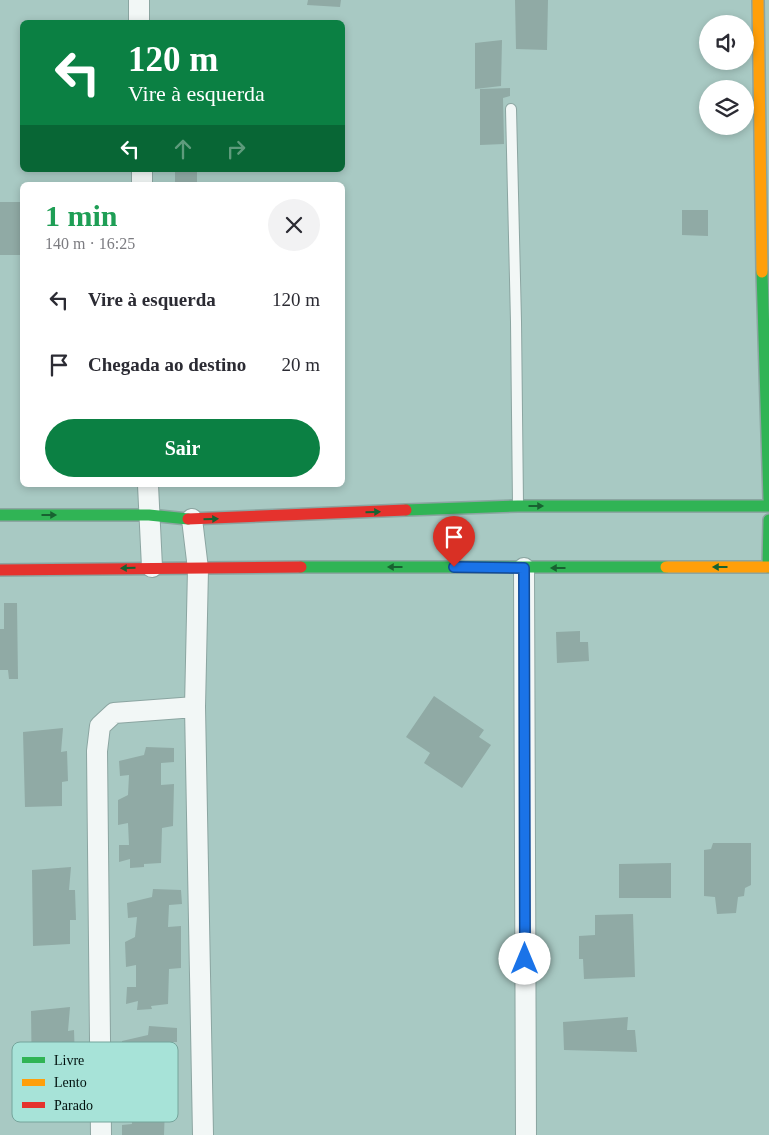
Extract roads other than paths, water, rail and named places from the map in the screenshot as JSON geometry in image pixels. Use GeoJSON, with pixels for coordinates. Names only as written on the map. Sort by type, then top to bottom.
{"type":"FeatureCollection","features":[{"type":"Feature","properties":{"kind":"main road"},"geometry":{"type":"LineString","coordinates":[[758,0],[769,499]]}},
{"type":"Feature","properties":{"kind":"main road"},"geometry":{"type":"LineString","coordinates":[[0,515],[149,516],[192,520],[518,506],[769,506]]}},
{"type":"Feature","properties":{"kind":"main road"},"geometry":{"type":"LineString","coordinates":[[0,570],[152,567],[769,567],[769,520]]}},
{"type":"Feature","properties":{"kind":"street"},"geometry":{"type":"LineString","coordinates":[[139,0],[139,20]]}},
{"type":"Feature","properties":{"kind":"street"},"geometry":{"type":"LineString","coordinates":[[148,487],[152,567]]}},
{"type":"Feature","properties":{"kind":"street"},"geometry":{"type":"LineString","coordinates":[[192,520],[198,568],[195,707],[203,1135]]}},
{"type":"Feature","properties":{"kind":"street"},"geometry":{"type":"LineString","coordinates":[[524,568],[526,1135]]}},
{"type":"Feature","properties":{"kind":"street"},"geometry":{"type":"LineString","coordinates":[[101,1042],[97,751],[100,726],[114,713],[195,707]]}},
{"type":"Feature","properties":{"kind":"street"},"geometry":{"type":"LineString","coordinates":[[102,1122],[102,1135]]}},
{"type":"Feature","properties":{"kind":"lane"},"geometry":{"type":"LineString","coordinates":[[510,109],[516,322],[518,506]]}}]}
